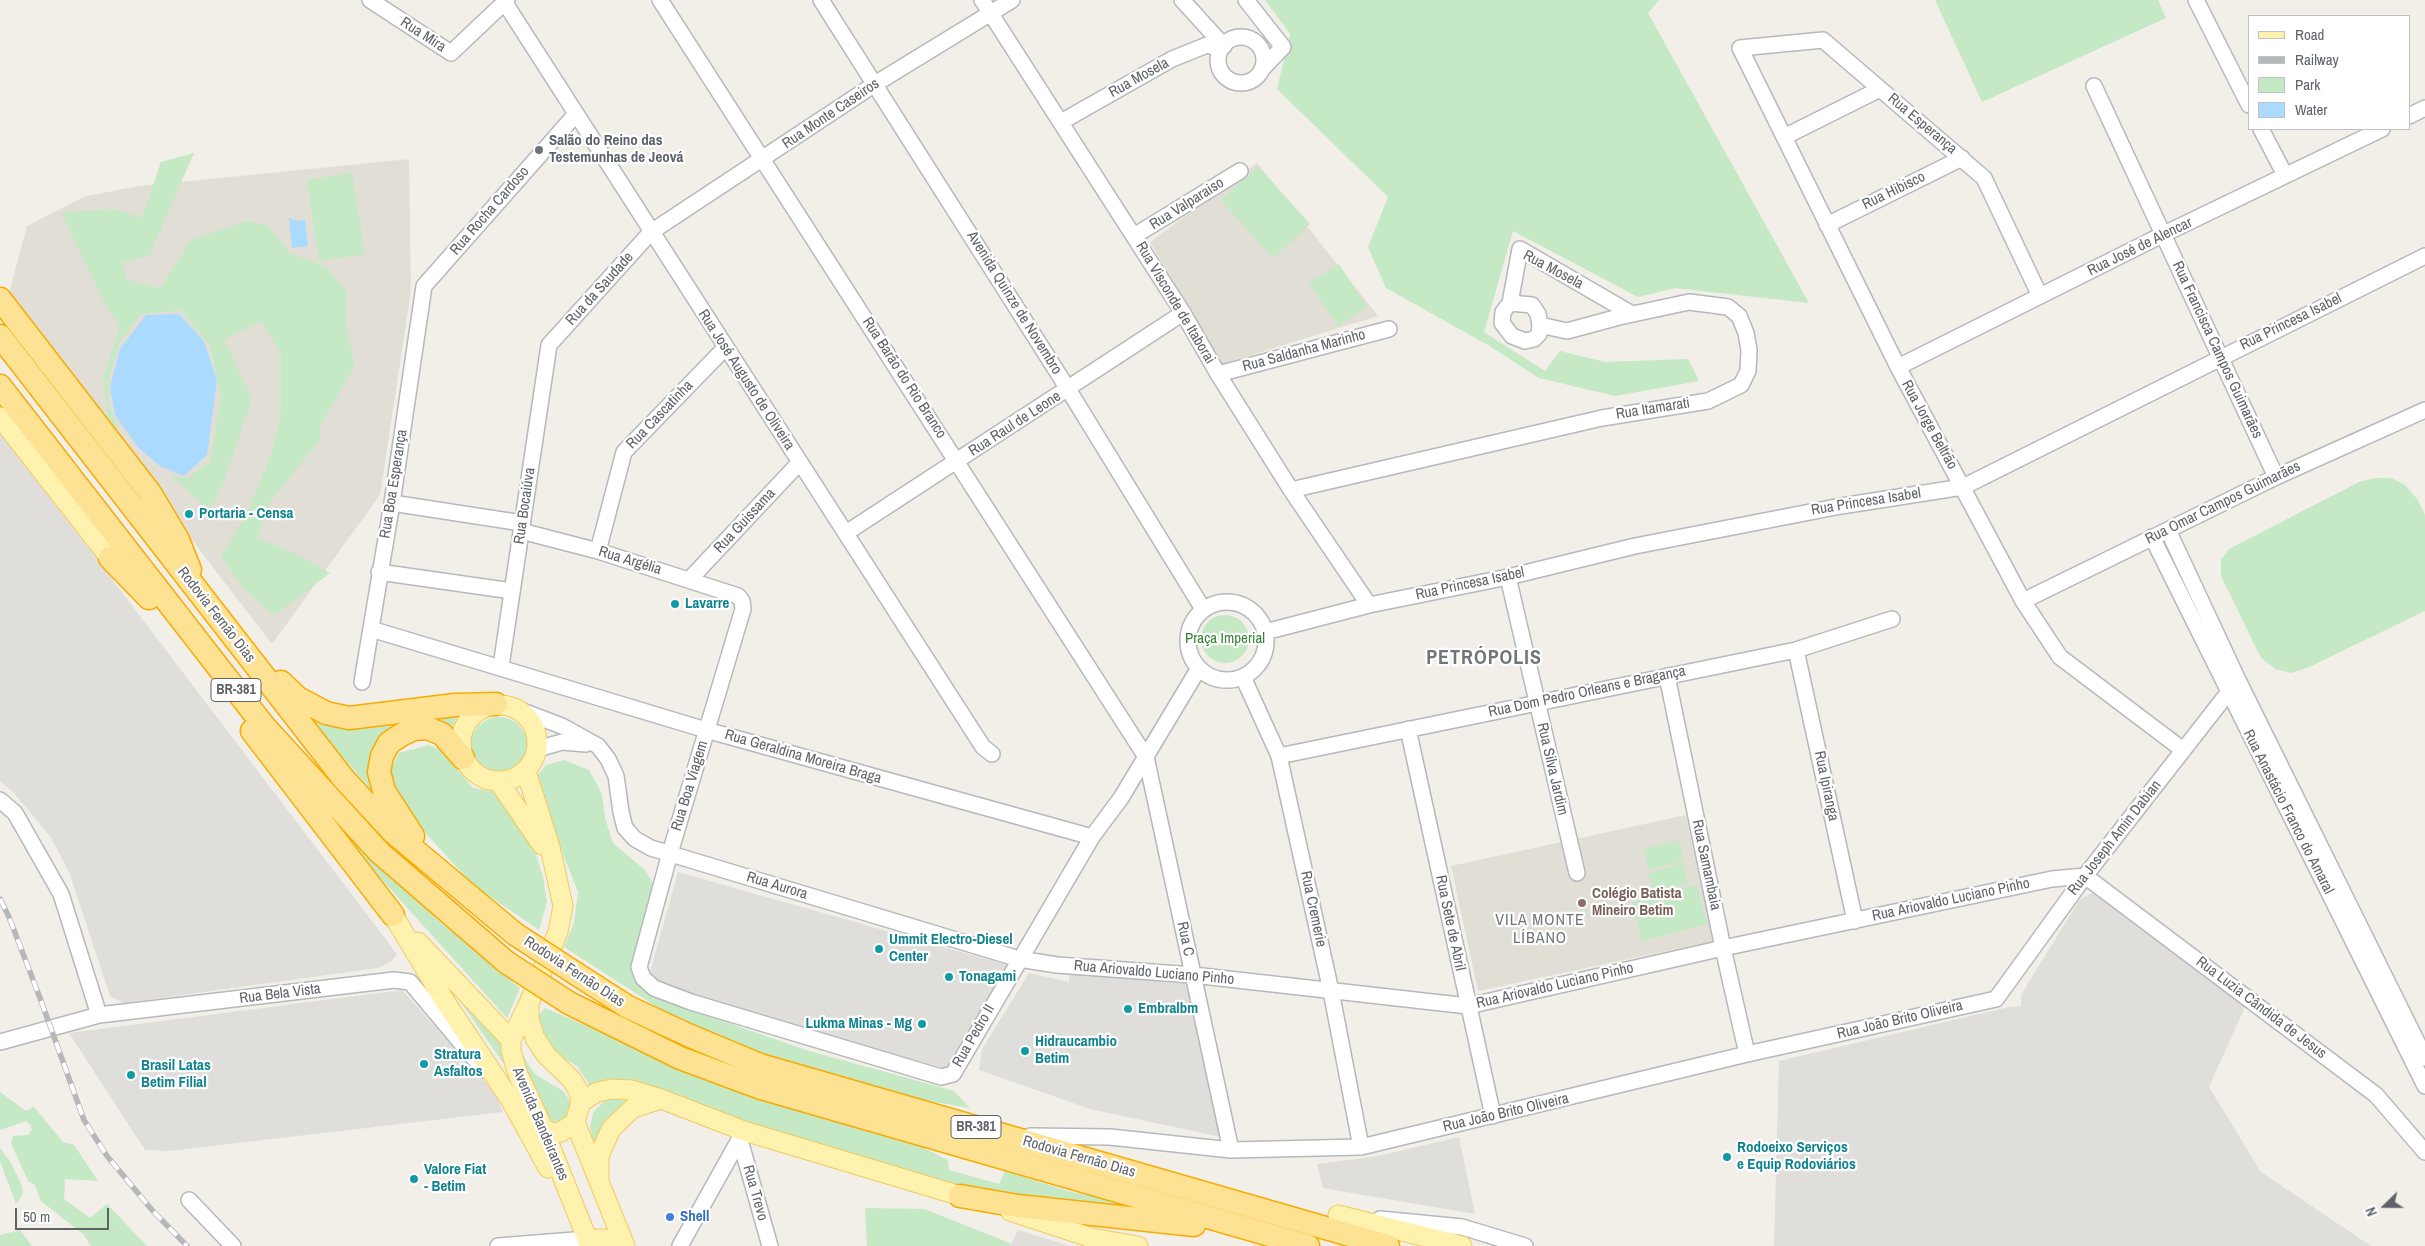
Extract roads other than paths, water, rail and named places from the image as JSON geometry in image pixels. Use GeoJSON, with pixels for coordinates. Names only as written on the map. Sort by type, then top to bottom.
{"type":"FeatureCollection","features":[{"type":"Feature","properties":{"kind":"highway"},"geometry":{"type":"LineString","coordinates":[[0,299],[150,493],[178,540],[201,596]]}},
{"type":"Feature","properties":{"kind":"highway","name":"Rodovia Fernão Dias"},"geometry":{"type":"LineString","coordinates":[[0,336],[343,778],[393,832],[442,875],[515,934],[628,1007],[760,1065],[1388,1246]]}},
{"type":"Feature","properties":{"kind":"highway","name":"Rodovia Fernão Dias"},"geometry":{"type":"LineString","coordinates":[[0,386],[264,726],[379,852],[506,962],[569,1003],[680,1058],[761,1088],[1308,1246]]}},
{"type":"Feature","properties":{"kind":"highway","name":"BR-381"},"geometry":{"type":"LineString","coordinates":[[110,558],[157,605],[187,627]]}},
{"type":"Feature","properties":{"kind":"highway"},"geometry":{"type":"LineString","coordinates":[[225,627],[298,698],[326,713],[349,718],[455,705],[507,707]]}},
{"type":"Feature","properties":{"kind":"highway"},"geometry":{"type":"LineString","coordinates":[[204,648],[258,741],[393,916]]}},
{"type":"Feature","properties":{"kind":"highway","name":"BR-381"},"geometry":{"type":"LineString","coordinates":[[442,875],[401,820],[384,791],[379,772],[382,756],[389,743],[414,729],[427,728],[442,734],[463,758]]}},
{"type":"Feature","properties":{"kind":"highway","name":"BR-381"},"geometry":{"type":"LineString","coordinates":[[960,1196],[1018,1206],[1191,1224],[1308,1246]]}},
{"type":"Feature","properties":{"kind":"highway","name":"BR-381"},"geometry":{"type":"LineString","coordinates":[[1292,1218],[1338,1215]]}},
{"type":"Feature","properties":{"kind":"main road","name":"BR-381"},"geometry":{"type":"LineString","coordinates":[[0,417],[110,558]]}},
{"type":"Feature","properties":{"kind":"main road"},"geometry":{"type":"LineString","coordinates":[[484,707],[507,707],[527,716],[537,738],[537,750],[533,761],[526,771],[509,780],[499,782],[488,780],[469,768],[463,758],[460,746],[461,734],[466,723],[484,707]]}},
{"type":"Feature","properties":{"kind":"main road"},"geometry":{"type":"LineString","coordinates":[[393,916],[511,1040],[558,932],[563,906],[550,847],[526,771]]}},
{"type":"Feature","properties":{"kind":"main road"},"geometry":{"type":"LineString","coordinates":[[499,782],[540,841],[554,867]]}},
{"type":"Feature","properties":{"kind":"main road"},"geometry":{"type":"LineString","coordinates":[[393,916],[446,1003],[510,1099],[588,1242],[623,1243]]}},
{"type":"Feature","properties":{"kind":"main road"},"geometry":{"type":"LineString","coordinates":[[529,1002],[529,1020],[535,1038],[546,1055],[572,1080],[579,1092],[581,1102],[575,1122],[562,1132],[552,1133],[543,1128]]}},
{"type":"Feature","properties":{"kind":"main road","name":"Avenida Bandeirantes"},"geometry":{"type":"LineString","coordinates":[[511,1040],[517,1072],[543,1128],[588,1242]]}},
{"type":"Feature","properties":{"kind":"main road","name":"BR-381"},"geometry":{"type":"LineString","coordinates":[[581,1102],[598,1092],[612,1089],[632,1090],[661,1098],[742,1135],[960,1196],[1092,1238],[1138,1246]]}},
{"type":"Feature","properties":{"kind":"main road"},"geometry":{"type":"LineString","coordinates":[[600,1187],[600,1156],[611,1129],[633,1108],[661,1098]]}},
{"type":"Feature","properties":{"kind":"main road","name":"Avenida Bandeirantes"},"geometry":{"type":"LineString","coordinates":[[575,1122],[623,1243]]}},
{"type":"Feature","properties":{"kind":"main road","name":"BR-381"},"geometry":{"type":"LineString","coordinates":[[1338,1215],[1462,1246]]}},
{"type":"Feature","properties":{"kind":"street","name":"Rua Mira"},"geometry":{"type":"LineString","coordinates":[[370,0],[451,54],[506,1]]}},
{"type":"Feature","properties":{"kind":"street","name":"Rua Barão do Rio Branco"},"geometry":{"type":"LineString","coordinates":[[660,0],[958,461],[1146,757]]}},
{"type":"Feature","properties":{"kind":"street","name":"Avenida Quinze de Novembro"},"geometry":{"type":"LineString","coordinates":[[821,0],[1068,389],[1203,609]]}},
{"type":"Feature","properties":{"kind":"street","name":"Rua Visconde de Itaborai"},"geometry":{"type":"LineString","coordinates":[[982,0],[1184,313],[1218,374],[1291,490],[1369,605]]}},
{"type":"Feature","properties":{"kind":"street","name":"Rua Monte Caseiros"},"geometry":{"type":"LineString","coordinates":[[651,232],[875,84],[1012,0]]}},
{"type":"Feature","properties":{"kind":"street"},"geometry":{"type":"LineString","coordinates":[[1182,0],[1222,47]]}},
{"type":"Feature","properties":{"kind":"street"},"geometry":{"type":"LineString","coordinates":[[1246,0],[1283,47],[1253,80],[1246,83],[1232,81],[1221,71],[1219,64],[1222,47],[1232,39],[1240,37],[1255,41],[1264,54],[1262,69]]}},
{"type":"Feature","properties":{"kind":"street"},"geometry":{"type":"LineString","coordinates":[[2196,0],[2248,103]]}},
{"type":"Feature","properties":{"kind":"street","name":"Rua José Augusto de Oliveira"},"geometry":{"type":"LineString","coordinates":[[506,1],[725,348],[983,747],[992,754]]}},
{"type":"Feature","properties":{"kind":"street","name":"Rua Esperança"},"geometry":{"type":"LineString","coordinates":[[1740,48],[1823,40],[1984,178],[2040,296]]}},
{"type":"Feature","properties":{"kind":"street","name":"Rua Mosela"},"geometry":{"type":"LineString","coordinates":[[1061,122],[1172,59],[1207,45],[1222,47]]}},
{"type":"Feature","properties":{"kind":"street","name":"Rua Jorge Beltrão"},"geometry":{"type":"LineString","coordinates":[[1740,48],[1898,367],[2023,601],[2060,657],[2183,750]]}},
{"type":"Feature","properties":{"kind":"street","name":"Rua Francisca Campos Guimarães"},"geometry":{"type":"LineString","coordinates":[[2094,86],[2276,477]]}},
{"type":"Feature","properties":{"kind":"street"},"geometry":{"type":"LineString","coordinates":[[1784,137],[1880,89]]}},
{"type":"Feature","properties":{"kind":"street"},"geometry":{"type":"LineString","coordinates":[[2410,116],[2425,108]]}},
{"type":"Feature","properties":{"kind":"street","name":"Rua Rocha Cardoso"},"geometry":{"type":"LineString","coordinates":[[424,286],[576,114]]}},
{"type":"Feature","properties":{"kind":"street"},"geometry":{"type":"LineString","coordinates":[[2262,130],[2285,175]]}},
{"type":"Feature","properties":{"kind":"street","name":"Rua José de Alencar"},"geometry":{"type":"LineString","coordinates":[[1898,367],[2164,234],[2380,130]]}},
{"type":"Feature","properties":{"kind":"street","name":"Rua Hibisco"},"geometry":{"type":"LineString","coordinates":[[1827,224],[1962,158]]}},
{"type":"Feature","properties":{"kind":"street","name":"Rua Valparaiso"},"geometry":{"type":"LineString","coordinates":[[1134,236],[1240,171]]}},
{"type":"Feature","properties":{"kind":"street","name":"Rua da Saudade"},"geometry":{"type":"LineString","coordinates":[[549,346],[651,232]]}},
{"type":"Feature","properties":{"kind":"street","name":"Rua Mosela"},"geometry":{"type":"LineString","coordinates":[[1510,304],[1520,250],[1632,314]]}},
{"type":"Feature","properties":{"kind":"street","name":"Rua Princesa Isabel"},"geometry":{"type":"LineString","coordinates":[[1265,632],[1369,605],[1508,577],[1635,546],[1744,524],[1963,487],[2219,357],[2425,256]]}},
{"type":"Feature","properties":{"kind":"street","name":"Rua Boa Esperança"},"geometry":{"type":"LineString","coordinates":[[362,682],[392,503],[424,286]]}},
{"type":"Feature","properties":{"kind":"street","name":"Rua Itamarati"},"geometry":{"type":"LineString","coordinates":[[1291,490],[1602,418],[1708,400],[1741,386],[1748,371],[1749,350],[1740,316],[1728,307],[1689,302],[1632,314],[1567,331],[1540,325]]}},
{"type":"Feature","properties":{"kind":"street"},"geometry":{"type":"LineString","coordinates":[[1510,304],[1532,305],[1538,314],[1540,325],[1539,334],[1534,340],[1520,340],[1512,336],[1502,323],[1503,312],[1510,304]]}},
{"type":"Feature","properties":{"kind":"street","name":"Rua Raul de Leone"},"geometry":{"type":"LineString","coordinates":[[846,533],[1184,313]]}},
{"type":"Feature","properties":{"kind":"street","name":"Rua Saldanha Marinho"},"geometry":{"type":"LineString","coordinates":[[1218,374],[1389,329]]}},
{"type":"Feature","properties":{"kind":"street","name":"Rua Bocaiúva"},"geometry":{"type":"LineString","coordinates":[[501,666],[549,346]]}},
{"type":"Feature","properties":{"kind":"street","name":"Rua Cascatinha"},"geometry":{"type":"LineString","coordinates":[[598,551],[624,452],[725,348]]}},
{"type":"Feature","properties":{"kind":"street","name":"Rua Omar Campos Guimarães"},"geometry":{"type":"LineString","coordinates":[[2023,601],[2276,477],[2425,410]]}},
{"type":"Feature","properties":{"kind":"street","name":"Rua Guissama"},"geometry":{"type":"LineString","coordinates":[[689,580],[800,462]]}},
{"type":"Feature","properties":{"kind":"street","name":"Rua Argélia"},"geometry":{"type":"LineString","coordinates":[[392,503],[522,527],[738,596]]}},
{"type":"Feature","properties":{"kind":"street","name":"Rua Anastácio Franco do Amaral"},"geometry":{"type":"LineString","coordinates":[[2168,530],[2238,680],[2425,1058]]}},
{"type":"Feature","properties":{"kind":"street","name":"Rua Anastácio Franco do Amaral"},"geometry":{"type":"LineString","coordinates":[[2152,537],[2425,1086]]}},
{"type":"Feature","properties":{"kind":"street"},"geometry":{"type":"LineString","coordinates":[[379,572],[512,591]]}},
{"type":"Feature","properties":{"kind":"street","name":"Rua Silva Jardim"},"geometry":{"type":"LineString","coordinates":[[1508,577],[1577,873]]}},
{"type":"Feature","properties":{"kind":"street","name":"Rua Boa Viagem"},"geometry":{"type":"LineString","coordinates":[[643,978],[639,968],[670,853],[743,609],[742,601],[738,596]]}},
{"type":"Feature","properties":{"kind":"street"},"geometry":{"type":"LineString","coordinates":[[1227,601],[1240,603],[1252,610],[1260,619],[1265,632],[1266,645],[1262,658],[1254,669],[1243,677],[1220,680],[1208,676],[1191,658],[1188,631],[1194,619],[1203,609],[1214,603],[1227,601]]}},
{"type":"Feature","properties":{"kind":"street","name":"Rua Dom Pedro Orleans e Bragança"},"geometry":{"type":"LineString","coordinates":[[1279,756],[1796,650],[1892,619]]}},
{"type":"Feature","properties":{"kind":"street","name":"Rua Geraldina Moreira Braga"},"geometry":{"type":"LineString","coordinates":[[371,629],[501,666],[706,730],[1092,837]]}},
{"type":"Feature","properties":{"kind":"street","name":"Rua Ipiranga"},"geometry":{"type":"LineString","coordinates":[[1796,650],[1855,921]]}},
{"type":"Feature","properties":{"kind":"street","name":"Rua Pedro II"},"geometry":{"type":"LineString","coordinates":[[643,978],[654,988],[691,1002],[941,1077],[953,1074],[1092,837],[1121,798],[1199,668]]}},
{"type":"Feature","properties":{"kind":"street","name":"Rua Samambaia"},"geometry":{"type":"LineString","coordinates":[[1667,676],[1723,948],[1748,1054]]}},
{"type":"Feature","properties":{"kind":"street","name":"Rua Cremerie"},"geometry":{"type":"LineString","coordinates":[[1243,677],[1279,756],[1331,991],[1361,1147]]}},
{"type":"Feature","properties":{"kind":"street","name":"Rua Joseph Amin Dabian"},"geometry":{"type":"LineString","coordinates":[[1996,999],[2085,876],[2238,680]]}},
{"type":"Feature","properties":{"kind":"street","name":"Rua Aurora"},"geometry":{"type":"LineString","coordinates":[[507,707],[562,726],[598,746],[608,759],[616,776],[620,812],[625,828],[635,839],[651,848],[1019,959]]}},
{"type":"Feature","properties":{"kind":"street","name":"Rua Sete de Abril"},"geometry":{"type":"LineString","coordinates":[[1408,729],[1493,1116]]}},
{"type":"Feature","properties":{"kind":"street"},"geometry":{"type":"LineString","coordinates":[[537,750],[562,742],[598,746]]}},
{"type":"Feature","properties":{"kind":"street","name":"Rua C"},"geometry":{"type":"LineString","coordinates":[[1146,757],[1231,1150]]}},
{"type":"Feature","properties":{"kind":"street"},"geometry":{"type":"LineString","coordinates":[[0,800],[15,813],[61,894],[99,1015]]}},
{"type":"Feature","properties":{"kind":"street","name":"Rua Ariovaldo Luciano Pinho"},"geometry":{"type":"LineString","coordinates":[[1019,959],[1057,965],[1193,975],[1468,1006],[1723,948],[2052,879],[2085,876]]}},
{"type":"Feature","properties":{"kind":"street","name":"Rua Luzia Cândida de Jesus"},"geometry":{"type":"LineString","coordinates":[[2085,876],[2376,1095],[2425,1152]]}},
{"type":"Feature","properties":{"kind":"street","name":"Rua Bela Vista"},"geometry":{"type":"LineString","coordinates":[[2,1039],[99,1015],[394,980],[410,982],[468,1054],[510,1099]]}},
{"type":"Feature","properties":{"kind":"street","name":"Rua João Brito Oliveira"},"geometry":{"type":"LineString","coordinates":[[1008,1136],[1110,1137],[1231,1150],[1361,1147],[1748,1054],[1996,999]]}},
{"type":"Feature","properties":{"kind":"street"},"geometry":{"type":"LineString","coordinates":[[680,1246],[742,1135]]}},
{"type":"Feature","properties":{"kind":"street","name":"Rua Trevo"},"geometry":{"type":"LineString","coordinates":[[742,1135],[770,1246]]}},
{"type":"Feature","properties":{"kind":"street"},"geometry":{"type":"LineString","coordinates":[[189,1200],[233,1246]]}},
{"type":"Feature","properties":{"kind":"street"},"geometry":{"type":"LineString","coordinates":[[1338,1215],[1462,1227],[1525,1246]]}},
{"type":"Feature","properties":{"kind":"street"},"geometry":{"type":"LineString","coordinates":[[498,1246],[588,1242]]}},
{"type":"Feature","properties":{"kind":"water"},"geometry":{"type":"Polygon","coordinates":[[[289,218],[297,221],[305,220],[308,246],[292,248],[289,218]]]}},
{"type":"Feature","properties":{"kind":"water"},"geometry":{"type":"Polygon","coordinates":[[[179,314],[204,341],[217,381],[207,455],[184,476],[160,466],[139,448],[115,415],[110,387],[120,349],[146,315],[179,314]]]}},
{"type":"Feature","properties":{"kind":"railway"},"geometry":{"type":"LineString","coordinates":[[0,899],[9,917],[40,998],[84,1120],[107,1156],[152,1210],[187,1246]]}},
{"type":"Feature","properties":{"kind":"place","name":"Salão do Reino das Testemunhas de Jeová"},"geometry":{"type":"Point","coordinates":[539,150]}},
{"type":"Feature","properties":{"kind":"place","name":"Portaria - Censa"},"geometry":{"type":"Point","coordinates":[189,514]}},
{"type":"Feature","properties":{"kind":"place","name":"Lavarre"},"geometry":{"type":"Point","coordinates":[675,604]}},
{"type":"Feature","properties":{"kind":"place","name":"Colégio Batista Mineiro Betim"},"geometry":{"type":"Point","coordinates":[1582,903]}},
{"type":"Feature","properties":{"kind":"place","name":"Ummit Electro-Diesel Center"},"geometry":{"type":"Point","coordinates":[879,949]}},
{"type":"Feature","properties":{"kind":"place","name":"Tonagami"},"geometry":{"type":"Point","coordinates":[949,977]}},
{"type":"Feature","properties":{"kind":"place","name":"Embralbm"},"geometry":{"type":"Point","coordinates":[1128,1009]}},
{"type":"Feature","properties":{"kind":"place","name":"Lukma Minas - Mg"},"geometry":{"type":"Point","coordinates":[922,1024]}},
{"type":"Feature","properties":{"kind":"place","name":"Hidraucambio Betim"},"geometry":{"type":"Point","coordinates":[1025,1051]}},
{"type":"Feature","properties":{"kind":"place","name":"Stratura Asfaltos"},"geometry":{"type":"Point","coordinates":[424,1064]}},
{"type":"Feature","properties":{"kind":"place","name":"Brasil Latas Betim Filial"},"geometry":{"type":"Point","coordinates":[131,1075]}},
{"type":"Feature","properties":{"kind":"place","name":"Rodoeixo Serviços e Equip Rodoviários"},"geometry":{"type":"Point","coordinates":[1727,1157]}},
{"type":"Feature","properties":{"kind":"place","name":"Valore Fiat - Betim"},"geometry":{"type":"Point","coordinates":[414,1179]}},
{"type":"Feature","properties":{"kind":"place","name":"Shell"},"geometry":{"type":"Point","coordinates":[670,1217]}},
{"type":"Feature","properties":{"kind":"district","name":"PETRÓPOLIS"},"geometry":{"type":"Point","coordinates":[1484,659]}},
{"type":"Feature","properties":{"kind":"district","name":"VILA MONTE LÍBANO"},"geometry":{"type":"Point","coordinates":[1540,930]}},
{"type":"Feature","properties":{"kind":"park label","name":"Praça Imperial"},"geometry":{"type":"Point","coordinates":[1225,639]}}]}
